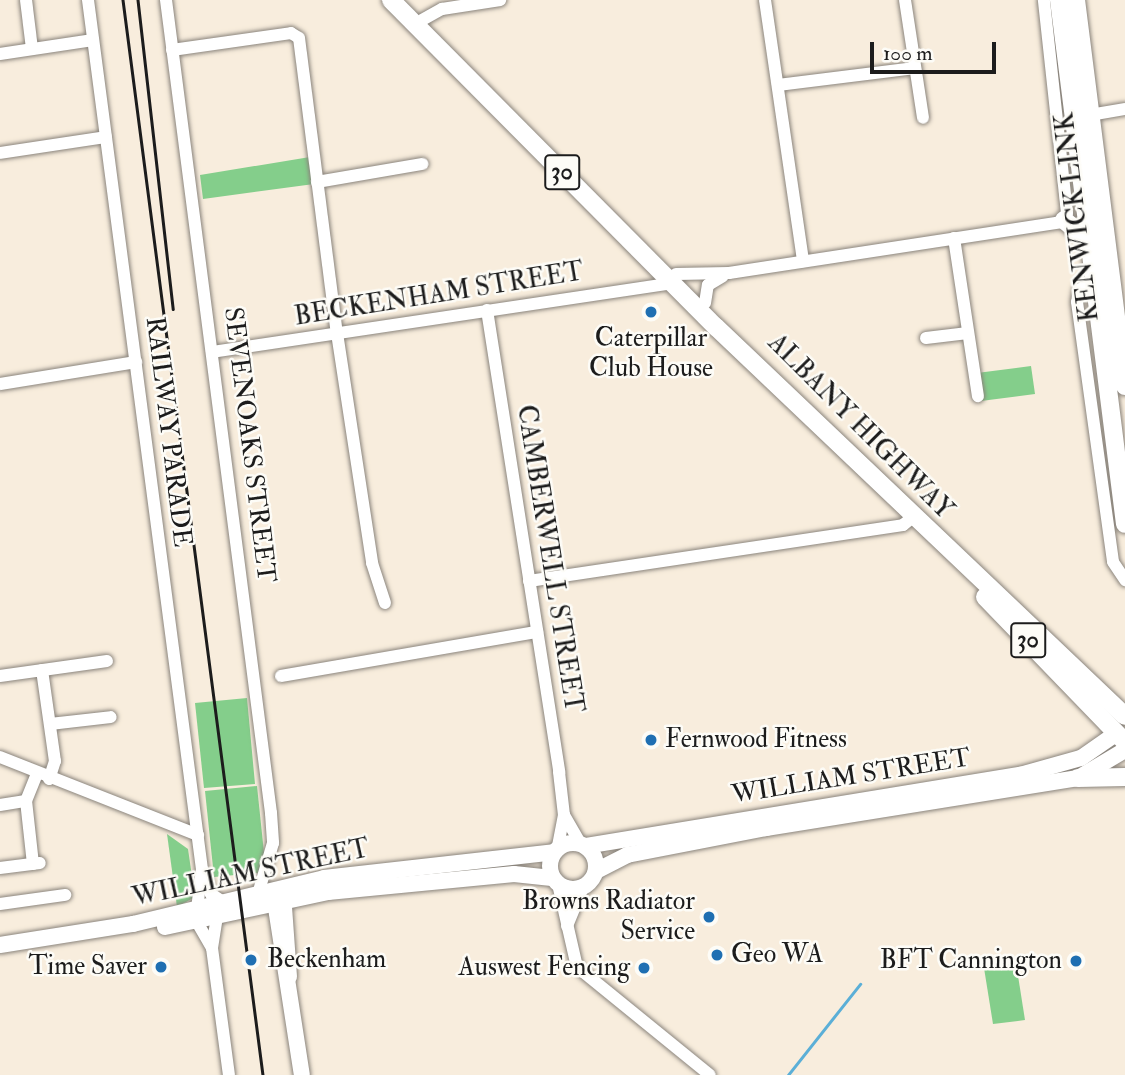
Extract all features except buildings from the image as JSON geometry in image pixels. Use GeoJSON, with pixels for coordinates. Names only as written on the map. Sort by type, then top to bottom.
{"type":"FeatureCollection","features":[{"type":"Feature","properties":{"kind":"highway","name":"ALBANY HIGHWAY"},"geometry":{"type":"LineString","coordinates":[[391,0],[674,278],[705,303],[736,341]]}},
{"type":"Feature","properties":{"kind":"highway","name":"ALBANY HIGHWAY"},"geometry":{"type":"LineString","coordinates":[[403,0],[1122,732]]}},
{"type":"Feature","properties":{"kind":"highway","name":"KENWICK LINK"},"geometry":{"type":"LineString","coordinates":[[1059,0],[1125,524]]}},
{"type":"Feature","properties":{"kind":"highway","name":"KENWICK LINK"},"geometry":{"type":"LineString","coordinates":[[1076,0],[1125,384]]}},
{"type":"Feature","properties":{"kind":"highway"},"geometry":{"type":"LineString","coordinates":[[1064,214],[1089,240]]}},
{"type":"Feature","properties":{"kind":"highway","name":"ALBANY HIGHWAY"},"geometry":{"type":"LineString","coordinates":[[947,551],[1125,716]]}},
{"type":"Feature","properties":{"kind":"highway"},"geometry":{"type":"LineString","coordinates":[[1078,778],[1125,777]]}},
{"type":"Feature","properties":{"kind":"main road","name":"WILLIAM STREET"},"geometry":{"type":"LineString","coordinates":[[0,945],[197,916],[217,918],[278,895],[1020,775],[1081,758],[1122,732]]}},
{"type":"Feature","properties":{"kind":"main road","name":"WILLIAM STREET"},"geometry":{"type":"LineString","coordinates":[[596,872],[627,855],[766,828],[1078,778],[1125,750]]}},
{"type":"Feature","properties":{"kind":"main road"},"geometry":{"type":"LineString","coordinates":[[583,845],[596,872],[583,887]]}},
{"type":"Feature","properties":{"kind":"main road"},"geometry":{"type":"LineString","coordinates":[[555,881],[556,849]]}},
{"type":"Feature","properties":{"kind":"main road","name":"WILLIAM STREET"},"geometry":{"type":"LineString","coordinates":[[0,953],[197,916],[225,902],[258,894],[278,895],[514,874],[583,887]]}},
{"type":"Feature","properties":{"kind":"main road"},"geometry":{"type":"LineString","coordinates":[[278,895],[302,1075]]}},
{"type":"Feature","properties":{"kind":"street"},"geometry":{"type":"LineString","coordinates":[[26,0],[32,49]]}},
{"type":"Feature","properties":{"kind":"street","name":"RAILWAY PARADE"},"geometry":{"type":"LineString","coordinates":[[88,0],[198,835],[202,869],[197,916]]}},
{"type":"Feature","properties":{"kind":"street","name":"SEVENOAKS STREET"},"geometry":{"type":"LineString","coordinates":[[166,0],[271,813],[270,860],[258,894]]}},
{"type":"Feature","properties":{"kind":"street"},"geometry":{"type":"LineString","coordinates":[[422,20],[442,9],[500,0]]}},
{"type":"Feature","properties":{"kind":"street"},"geometry":{"type":"LineString","coordinates":[[765,0],[803,261]]}},
{"type":"Feature","properties":{"kind":"street"},"geometry":{"type":"LineString","coordinates":[[905,0],[923,118]]}},
{"type":"Feature","properties":{"kind":"street"},"geometry":{"type":"LineString","coordinates":[[1044,0],[1064,214]]}},
{"type":"Feature","properties":{"kind":"street"},"geometry":{"type":"LineString","coordinates":[[172,50],[291,33],[299,38],[337,333],[372,563],[385,603]]}},
{"type":"Feature","properties":{"kind":"street"},"geometry":{"type":"LineString","coordinates":[[0,54],[93,40]]}},
{"type":"Feature","properties":{"kind":"street"},"geometry":{"type":"LineString","coordinates":[[778,85],[915,68]]}},
{"type":"Feature","properties":{"kind":"street"},"geometry":{"type":"LineString","coordinates":[[1074,118],[1125,109]]}},
{"type":"Feature","properties":{"kind":"street"},"geometry":{"type":"LineString","coordinates":[[0,153],[106,137]]}},
{"type":"Feature","properties":{"kind":"street"},"geometry":{"type":"LineString","coordinates":[[317,182],[422,164]]}},
{"type":"Feature","properties":{"kind":"street","name":"BECKENHAM STREET"},"geometry":{"type":"LineString","coordinates":[[212,352],[674,278],[729,273],[1033,227],[1064,214]]}},
{"type":"Feature","properties":{"kind":"street"},"geometry":{"type":"LineString","coordinates":[[954,238],[978,396]]}},
{"type":"Feature","properties":{"kind":"street"},"geometry":{"type":"LineString","coordinates":[[705,303],[709,282],[729,273]]}},
{"type":"Feature","properties":{"kind":"street"},"geometry":{"type":"LineString","coordinates":[[1094,281],[1077,298],[1113,562],[1125,580]]}},
{"type":"Feature","properties":{"kind":"street","name":"CAMBERWELL STREET"},"geometry":{"type":"LineString","coordinates":[[487,310],[564,815],[556,849]]}},
{"type":"Feature","properties":{"kind":"street"},"geometry":{"type":"LineString","coordinates":[[926,338],[968,333]]}},
{"type":"Feature","properties":{"kind":"street"},"geometry":{"type":"LineString","coordinates":[[0,384],[136,362]]}},
{"type":"Feature","properties":{"kind":"street"},"geometry":{"type":"LineString","coordinates":[[1090,400],[1109,398],[1125,384]]}},
{"type":"Feature","properties":{"kind":"street"},"geometry":{"type":"LineString","coordinates":[[529,581],[903,525],[913,517]]}},
{"type":"Feature","properties":{"kind":"street"},"geometry":{"type":"LineString","coordinates":[[281,676],[537,632]]}},
{"type":"Feature","properties":{"kind":"street"},"geometry":{"type":"LineString","coordinates":[[0,676],[107,661]]}},
{"type":"Feature","properties":{"kind":"street"},"geometry":{"type":"LineString","coordinates":[[0,868],[37,864],[26,801],[55,761],[42,670]]}},
{"type":"Feature","properties":{"kind":"street"},"geometry":{"type":"LineString","coordinates":[[50,724],[111,717]]}},
{"type":"Feature","properties":{"kind":"street"},"geometry":{"type":"LineString","coordinates":[[0,757],[43,777],[198,835]]}},
{"type":"Feature","properties":{"kind":"street"},"geometry":{"type":"LineString","coordinates":[[0,805],[26,801]]}},
{"type":"Feature","properties":{"kind":"street","name":"CAMBERWELL STREET"},"geometry":{"type":"LineString","coordinates":[[564,815],[583,845]]}},
{"type":"Feature","properties":{"kind":"street","name":"RAILWAY PARADE"},"geometry":{"type":"LineString","coordinates":[[202,869],[211,894],[225,902]]}},
{"type":"Feature","properties":{"kind":"street"},"geometry":{"type":"LineString","coordinates":[[555,881],[567,926],[569,953],[588,980],[710,1075]]}},
{"type":"Feature","properties":{"kind":"street"},"geometry":{"type":"LineString","coordinates":[[567,926],[583,887]]}},
{"type":"Feature","properties":{"kind":"street"},"geometry":{"type":"LineString","coordinates":[[0,904],[65,895]]}},
{"type":"Feature","properties":{"kind":"street"},"geometry":{"type":"LineString","coordinates":[[197,916],[212,948]]}},
{"type":"Feature","properties":{"kind":"street"},"geometry":{"type":"LineString","coordinates":[[217,918],[212,948],[229,1075]]}},
{"type":"Feature","properties":{"kind":"green space"},"geometry":{"type":"Polygon","coordinates":[[[310,157],[314,184],[203,199],[200,175],[310,157]]]}},
{"type":"Feature","properties":{"kind":"green space"},"geometry":{"type":"Polygon","coordinates":[[[1031,366],[1035,394],[981,401],[977,373],[1031,366]]]}},
{"type":"Feature","properties":{"kind":"green space"},"geometry":{"type":"Polygon","coordinates":[[[247,698],[255,784],[204,788],[195,703],[247,698]]]}},
{"type":"Feature","properties":{"kind":"green space"},"geometry":{"type":"Polygon","coordinates":[[[257,786],[266,872],[214,877],[205,791],[257,786]]]}},
{"type":"Feature","properties":{"kind":"green space"},"geometry":{"type":"Polygon","coordinates":[[[167,834],[188,849],[195,897],[177,907],[167,834]]]}},
{"type":"Feature","properties":{"kind":"green space"},"geometry":{"type":"Polygon","coordinates":[[[1016,963],[1025,1020],[993,1024],[984,968],[1016,963]]]}},
{"type":"Feature","properties":{"kind":"waterway"},"geometry":{"type":"LineString","coordinates":[[788,1075],[860,984]]}},
{"type":"Feature","properties":{"kind":"railway"},"geometry":{"type":"LineString","coordinates":[[123,0],[263,1075]]}},
{"type":"Feature","properties":{"kind":"railway"},"geometry":{"type":"LineString","coordinates":[[138,0],[173,309]]}},
{"type":"Feature","properties":{"kind":"place","name":"Caterpillar Club House"},"geometry":{"type":"Point","coordinates":[651,312]}},
{"type":"Feature","properties":{"kind":"place","name":"Fernwood Fitness"},"geometry":{"type":"Point","coordinates":[651,740]}},
{"type":"Feature","properties":{"kind":"place","name":"Browns Radiator Service"},"geometry":{"type":"Point","coordinates":[709,917]}},
{"type":"Feature","properties":{"kind":"place","name":"Geo WA"},"geometry":{"type":"Point","coordinates":[717,955]}},
{"type":"Feature","properties":{"kind":"place","name":"Beckenham"},"geometry":{"type":"Point","coordinates":[251,960]}},
{"type":"Feature","properties":{"kind":"place","name":"BFT Cannington"},"geometry":{"type":"Point","coordinates":[1076,961]}},
{"type":"Feature","properties":{"kind":"place","name":"Time Saver"},"geometry":{"type":"Point","coordinates":[161,967]}},
{"type":"Feature","properties":{"kind":"place","name":"Auswest Fencing"},"geometry":{"type":"Point","coordinates":[644,968]}}]}
